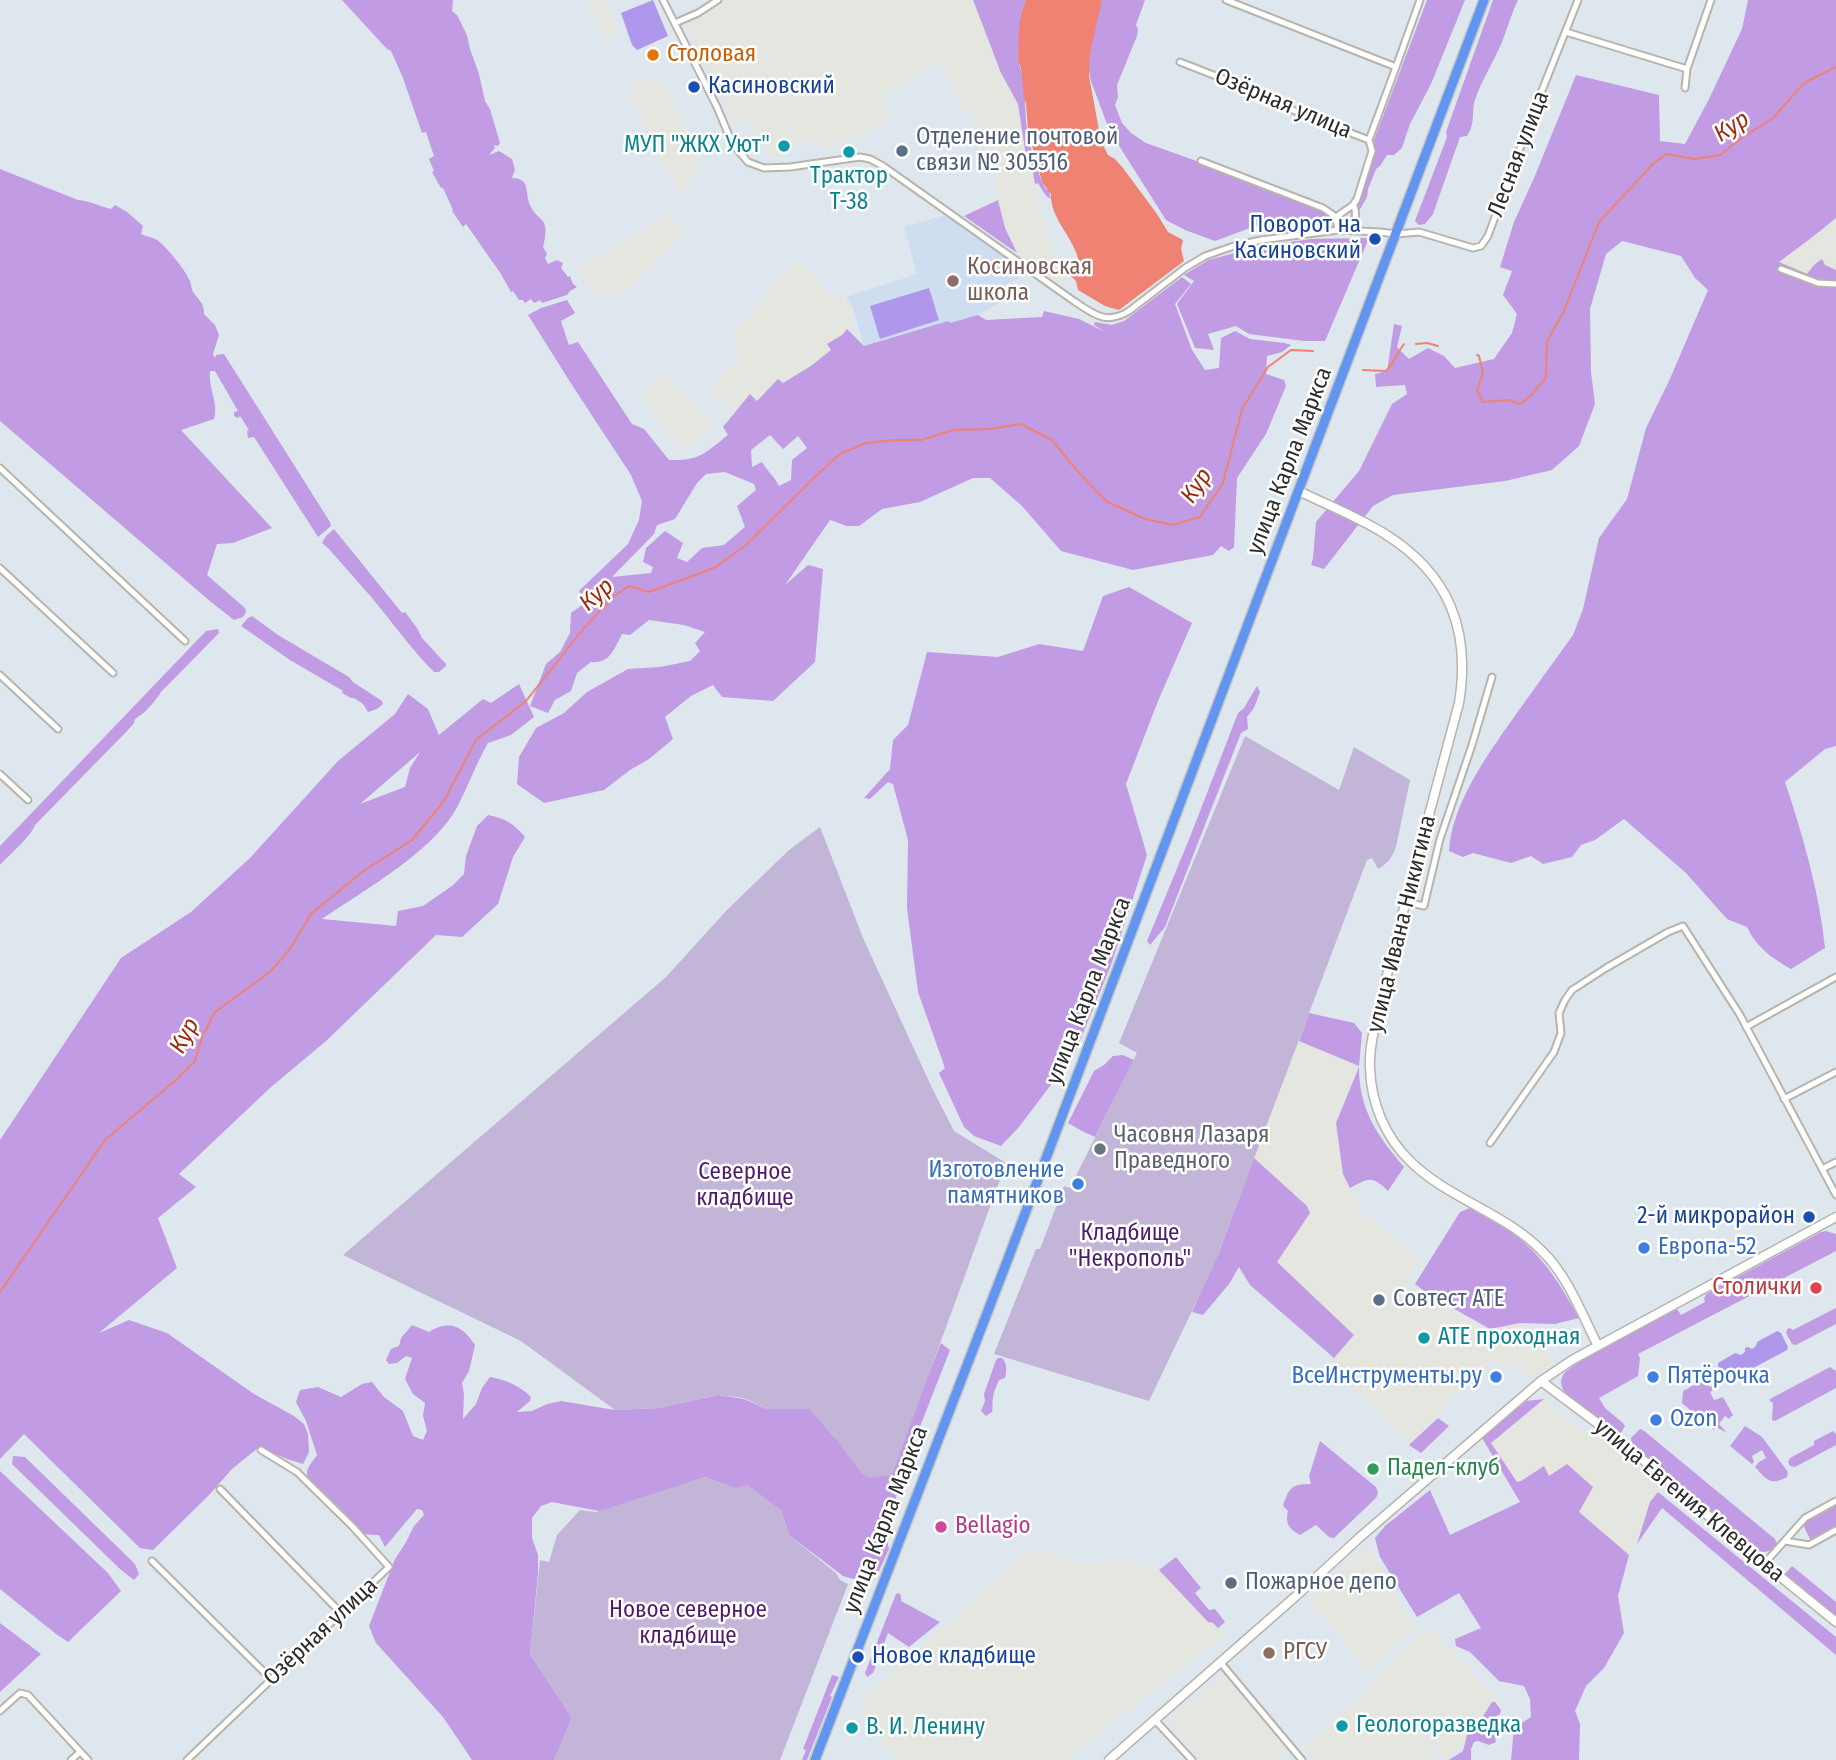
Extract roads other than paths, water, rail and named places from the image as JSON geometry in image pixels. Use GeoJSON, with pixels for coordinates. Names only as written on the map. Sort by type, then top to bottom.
{"type":"FeatureCollection","features":[{"type":"Feature","properties":{"kind":"main road","name":"улица Карла Маркса"},"geometry":{"type":"LineString","coordinates":[[815,1760],[1006,1264],[1484,0]]}},
{"type":"Feature","properties":{"kind":"main road","name":"улица Ивана Никитина"},"geometry":{"type":"LineString","coordinates":[[1299,491],[1382,533],[1401,545],[1429,571],[1451,604],[1458,623],[1462,654],[1459,703],[1373,1036],[1370,1063],[1377,1110],[1399,1149],[1424,1174],[1509,1225],[1543,1251],[1564,1281],[1598,1346]]}},
{"type":"Feature","properties":{"kind":"main road"},"geometry":{"type":"LineString","coordinates":[[1109,1760],[1409,1493],[1551,1373],[1835,1219]]}},
{"type":"Feature","properties":{"kind":"main road","name":"улица Евгения Клевцова"},"geometry":{"type":"LineString","coordinates":[[1541,1381],[1621,1441],[1836,1622]]}},
{"type":"Feature","properties":{"kind":"street"},"geometry":{"type":"LineString","coordinates":[[663,0],[736,148],[748,162],[764,168],[860,157],[870,159],[1098,317],[1121,317],[1185,268],[1205,256],[1234,247],[1261,240],[1338,230],[1396,234]]}},
{"type":"Feature","properties":{"kind":"street"},"geometry":{"type":"LineString","coordinates":[[675,23],[718,0]]}},
{"type":"Feature","properties":{"kind":"street"},"geometry":{"type":"LineString","coordinates":[[1226,0],[1396,67]]}},
{"type":"Feature","properties":{"kind":"street"},"geometry":{"type":"LineString","coordinates":[[1369,140],[1420,0]]}},
{"type":"Feature","properties":{"kind":"street","name":"Лесная улица"},"geometry":{"type":"LineString","coordinates":[[1396,234],[1419,232],[1473,248],[1481,247],[1485,242],[1578,0]]}},
{"type":"Feature","properties":{"kind":"street"},"geometry":{"type":"LineString","coordinates":[[1685,88],[1687,69],[1711,0]]}},
{"type":"Feature","properties":{"kind":"street"},"geometry":{"type":"LineString","coordinates":[[1566,32],[1687,69]]}},
{"type":"Feature","properties":{"kind":"street","name":"Озёрная улица"},"geometry":{"type":"LineString","coordinates":[[1180,62],[1369,140],[1372,151],[1353,205]]}},
{"type":"Feature","properties":{"kind":"street"},"geometry":{"type":"LineString","coordinates":[[1201,161],[1323,208],[1336,217],[1338,230]]}},
{"type":"Feature","properties":{"kind":"street"},"geometry":{"type":"LineString","coordinates":[[1336,217],[1353,205],[1353,230]]}},
{"type":"Feature","properties":{"kind":"street"},"geometry":{"type":"LineString","coordinates":[[1781,269],[1818,283],[1836,284]]}},
{"type":"Feature","properties":{"kind":"street"},"geometry":{"type":"LineString","coordinates":[[0,468],[185,641]]}},
{"type":"Feature","properties":{"kind":"street"},"geometry":{"type":"LineString","coordinates":[[0,568],[113,673]]}},
{"type":"Feature","properties":{"kind":"street"},"geometry":{"type":"LineString","coordinates":[[0,675],[58,729]]}},
{"type":"Feature","properties":{"kind":"street"},"geometry":{"type":"LineString","coordinates":[[1406,902],[1424,906],[1440,839],[1492,677]]}},
{"type":"Feature","properties":{"kind":"street"},"geometry":{"type":"LineString","coordinates":[[0,774],[28,800]]}},
{"type":"Feature","properties":{"kind":"street"},"geometry":{"type":"LineString","coordinates":[[1490,1143],[1554,1052],[1561,1032],[1559,1013],[1572,990],[1598,972],[1683,926],[1746,1027],[1836,1195]]}},
{"type":"Feature","properties":{"kind":"street"},"geometry":{"type":"LineString","coordinates":[[1746,1027],[1836,977]]}},
{"type":"Feature","properties":{"kind":"street"},"geometry":{"type":"LineString","coordinates":[[1784,1099],[1836,1072]]}},
{"type":"Feature","properties":{"kind":"street"},"geometry":{"type":"LineString","coordinates":[[1822,1169],[1836,1163]]}},
{"type":"Feature","properties":{"kind":"street","name":"Озёрная улица"},"geometry":{"type":"LineString","coordinates":[[187,1760],[389,1567],[297,1472],[261,1450]]}},
{"type":"Feature","properties":{"kind":"street"},"geometry":{"type":"LineString","coordinates":[[220,1489],[341,1612]]}},
{"type":"Feature","properties":{"kind":"street"},"geometry":{"type":"LineString","coordinates":[[1764,1564],[1805,1518],[1836,1501]]}},
{"type":"Feature","properties":{"kind":"street"},"geometry":{"type":"LineString","coordinates":[[1785,1541],[1809,1545],[1836,1530]]}},
{"type":"Feature","properties":{"kind":"street"},"geometry":{"type":"LineString","coordinates":[[152,1561],[271,1679]]}},
{"type":"Feature","properties":{"kind":"street"},"geometry":{"type":"LineString","coordinates":[[1220,1662],[1302,1760]]}},
{"type":"Feature","properties":{"kind":"street"},"geometry":{"type":"LineString","coordinates":[[0,1712],[20,1693],[28,1695],[88,1760]]}},
{"type":"Feature","properties":{"kind":"street"},"geometry":{"type":"LineString","coordinates":[[1155,1720],[1192,1760]]}},
{"type":"Feature","properties":{"kind":"street"},"geometry":{"type":"LineString","coordinates":[[71,1760],[80,1752]]}},
{"type":"Feature","properties":{"kind":"waterway","name":"Кур"},"geometry":{"type":"LineString","coordinates":[[1477,355],[1483,373],[1477,390],[1483,402],[1508,400],[1521,404],[1546,378],[1547,342],[1564,311],[1599,222],[1654,163],[1666,154],[1695,159],[1720,155],[1773,118],[1804,83],[1836,67]]}},
{"type":"Feature","properties":{"kind":"waterway"},"geometry":{"type":"LineString","coordinates":[[1363,370],[1386,371],[1404,344]]}},
{"type":"Feature","properties":{"kind":"waterway","name":"Кур"},"geometry":{"type":"LineString","coordinates":[[1416,344],[1438,346]]}},
{"type":"Feature","properties":{"kind":"waterway","name":"Кур"},"geometry":{"type":"LineString","coordinates":[[0,1292],[105,1140],[195,1061],[202,1037],[215,1012],[271,971],[290,949],[311,914],[362,872],[412,840],[444,801],[476,740],[526,701],[584,628],[614,596],[629,586],[649,592],[714,568],[746,545],[840,454],[866,443],[921,440],[954,430],[990,429],[1021,424],[1052,440],[1106,501],[1145,519],[1173,525],[1200,517],[1223,483],[1242,409],[1268,367],[1291,350],[1313,351]]}},
{"type":"Feature","properties":{"kind":"place","name":"Столовая"},"geometry":{"type":"Point","coordinates":[653,55]}},
{"type":"Feature","properties":{"kind":"place","name":"Касиновский"},"geometry":{"type":"Point","coordinates":[694,87]}},
{"type":"Feature","properties":{"kind":"place","name":"МУП \"ЖКХ Уют\""},"geometry":{"type":"Point","coordinates":[784,146]}},
{"type":"Feature","properties":{"kind":"place","name":"Отделение почтовой связи № 305516"},"geometry":{"type":"Point","coordinates":[902,151]}},
{"type":"Feature","properties":{"kind":"place","name":"Трактор Т-38"},"geometry":{"type":"Point","coordinates":[849,152]}},
{"type":"Feature","properties":{"kind":"place","name":"Поворот на Касиновский"},"geometry":{"type":"Point","coordinates":[1375,239]}},
{"type":"Feature","properties":{"kind":"place","name":"Косиновская школа"},"geometry":{"type":"Point","coordinates":[953,281]}},
{"type":"Feature","properties":{"kind":"place","name":"Часовня Лазаря Праведного"},"geometry":{"type":"Point","coordinates":[1100,1149]}},
{"type":"Feature","properties":{"kind":"place","name":"Изготовление памятников"},"geometry":{"type":"Point","coordinates":[1078,1184]}},
{"type":"Feature","properties":{"kind":"place","name":"2-й микрорайон"},"geometry":{"type":"Point","coordinates":[1809,1217]}},
{"type":"Feature","properties":{"kind":"place","name":"Европа-52"},"geometry":{"type":"Point","coordinates":[1644,1248]}},
{"type":"Feature","properties":{"kind":"place","name":"Столички"},"geometry":{"type":"Point","coordinates":[1816,1288]}},
{"type":"Feature","properties":{"kind":"place","name":"Совтест АТЕ"},"geometry":{"type":"Point","coordinates":[1379,1300]}},
{"type":"Feature","properties":{"kind":"place","name":"АТЕ проходная"},"geometry":{"type":"Point","coordinates":[1424,1338]}},
{"type":"Feature","properties":{"kind":"place","name":"ВсеИнструменты.ру"},"geometry":{"type":"Point","coordinates":[1496,1377]}},
{"type":"Feature","properties":{"kind":"place","name":"Пятёрочка"},"geometry":{"type":"Point","coordinates":[1653,1377]}},
{"type":"Feature","properties":{"kind":"place","name":"Ozon"},"geometry":{"type":"Point","coordinates":[1656,1420]}},
{"type":"Feature","properties":{"kind":"place","name":"Падел-клуб"},"geometry":{"type":"Point","coordinates":[1373,1469]}},
{"type":"Feature","properties":{"kind":"place","name":"Bellagio"},"geometry":{"type":"Point","coordinates":[941,1527]}},
{"type":"Feature","properties":{"kind":"place","name":"Пожарное депо"},"geometry":{"type":"Point","coordinates":[1231,1583]}},
{"type":"Feature","properties":{"kind":"place","name":"РГСУ"},"geometry":{"type":"Point","coordinates":[1269,1653]}},
{"type":"Feature","properties":{"kind":"place","name":"Новое кладбище"},"geometry":{"type":"Point","coordinates":[858,1657]}},
{"type":"Feature","properties":{"kind":"place","name":"Геологоразведка"},"geometry":{"type":"Point","coordinates":[1342,1726]}},
{"type":"Feature","properties":{"kind":"place","name":"В. И. Ленину"},"geometry":{"type":"Point","coordinates":[852,1728]}},
{"type":"Feature","properties":{"kind":"park label","name":"Северное кладбище"},"geometry":{"type":"Point","coordinates":[745,1186]}},
{"type":"Feature","properties":{"kind":"park label","name":"Кладбище \"Некрополь\""},"geometry":{"type":"Point","coordinates":[1130,1247]}},
{"type":"Feature","properties":{"kind":"park label","name":"Новое северное кладбище"},"geometry":{"type":"Point","coordinates":[688,1624]}}]}
